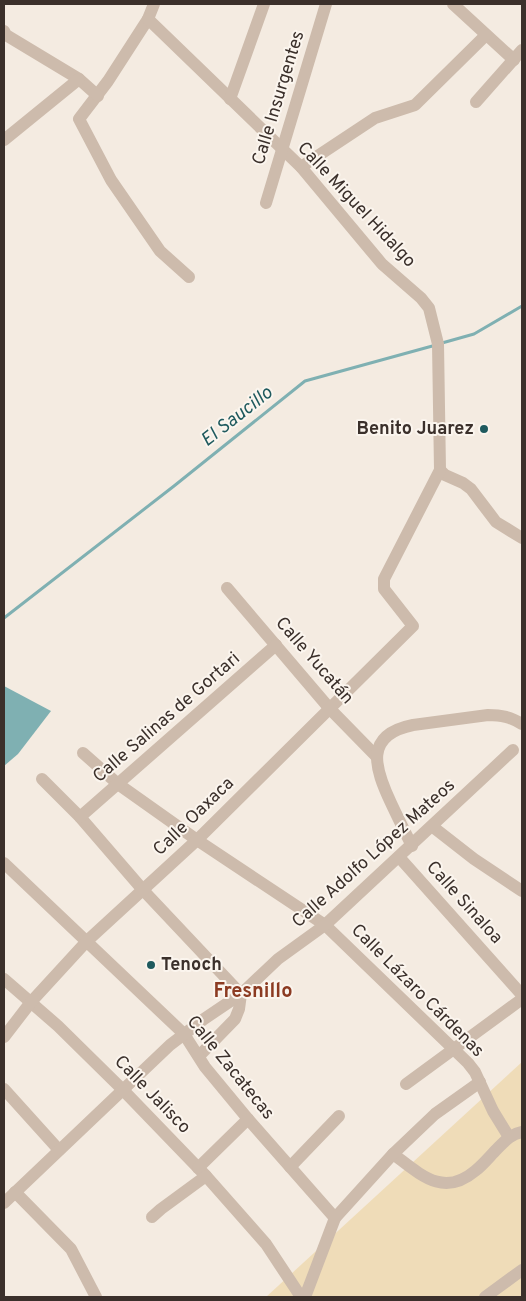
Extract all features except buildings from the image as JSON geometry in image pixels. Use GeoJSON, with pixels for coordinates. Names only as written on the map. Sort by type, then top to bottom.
{"type":"FeatureCollection","features":[{"type":"Feature","properties":{"kind":"street"},"geometry":{"type":"LineString","coordinates":[[154,4],[148,20],[98,96],[79,119],[111,180],[160,251],[189,277]]}},
{"type":"Feature","properties":{"kind":"street"},"geometry":{"type":"LineString","coordinates":[[230,99],[264,4]]}},
{"type":"Feature","properties":{"kind":"street","name":"Calle Insurgentes"},"geometry":{"type":"LineString","coordinates":[[266,203],[326,4]]}},
{"type":"Feature","properties":{"kind":"street"},"geometry":{"type":"LineString","coordinates":[[453,4],[486,34],[518,55],[476,102]]}},
{"type":"Feature","properties":{"kind":"street","name":"Calle Miguel Hidalgo"},"geometry":{"type":"LineString","coordinates":[[148,20],[282,150],[301,166],[382,264],[421,298],[429,308],[438,344],[440,470]]}},
{"type":"Feature","properties":{"kind":"street"},"geometry":{"type":"LineString","coordinates":[[4,31],[6,35],[79,79],[98,96]]}},
{"type":"Feature","properties":{"kind":"street"},"geometry":{"type":"LineString","coordinates":[[301,166],[375,118],[415,105],[486,34]]}},
{"type":"Feature","properties":{"kind":"street"},"geometry":{"type":"LineString","coordinates":[[4,140],[79,79]]}},
{"type":"Feature","properties":{"kind":"street"},"geometry":{"type":"LineString","coordinates":[[440,470],[445,475],[471,489],[496,522],[522,538]]}},
{"type":"Feature","properties":{"kind":"street","name":"Calle Oaxaca"},"geometry":{"type":"LineString","coordinates":[[4,1038],[32,1002],[87,942],[197,840],[413,626],[384,588],[384,579],[440,470]]}},
{"type":"Feature","properties":{"kind":"street","name":"Calle Yucatán"},"geometry":{"type":"LineString","coordinates":[[227,588],[330,709],[376,756]]}},
{"type":"Feature","properties":{"kind":"street","name":"Calle Salinas de Gortari"},"geometry":{"type":"LineString","coordinates":[[80,817],[276,645]]}},
{"type":"Feature","properties":{"kind":"street"},"geometry":{"type":"LineString","coordinates":[[412,846],[382,783],[377,768],[376,756],[387,737],[401,727],[488,715],[510,717],[522,724]]}},
{"type":"Feature","properties":{"kind":"street","name":"Calle Adolfo López Mateos"},"geometry":{"type":"LineString","coordinates":[[4,1203],[170,1045],[241,994],[278,959],[325,925],[433,827],[513,750]]}},
{"type":"Feature","properties":{"kind":"street","name":"Calle Lázaro Cárdenas"},"geometry":{"type":"LineString","coordinates":[[83,753],[118,784],[197,840],[325,925],[468,1063],[475,1072],[492,1111],[509,1137]]}},
{"type":"Feature","properties":{"kind":"street"},"geometry":{"type":"LineString","coordinates":[[42,779],[80,817],[143,890],[241,994],[235,1019],[199,1056]]}},
{"type":"Feature","properties":{"kind":"street"},"geometry":{"type":"LineString","coordinates":[[433,827],[474,859],[522,891]]}},
{"type":"Feature","properties":{"kind":"street","name":"Calle Sinaloa"},"geometry":{"type":"LineString","coordinates":[[398,857],[522,997]]}},
{"type":"Feature","properties":{"kind":"street","name":"Calle Zacatecas"},"geometry":{"type":"LineString","coordinates":[[4,863],[184,1034],[205,1067],[248,1120],[335,1218]]}},
{"type":"Feature","properties":{"kind":"street","name":"Calle Jalisco"},"geometry":{"type":"LineString","coordinates":[[4,979],[58,1026],[124,1090],[202,1172],[266,1244],[300,1297]]}},
{"type":"Feature","properties":{"kind":"street"},"geometry":{"type":"LineString","coordinates":[[406,1084],[522,997]]}},
{"type":"Feature","properties":{"kind":"street"},"geometry":{"type":"LineString","coordinates":[[305,1297],[335,1218],[393,1154],[436,1114],[480,1082]]}},
{"type":"Feature","properties":{"kind":"street"},"geometry":{"type":"LineString","coordinates":[[4,1089],[59,1150]]}},
{"type":"Feature","properties":{"kind":"street"},"geometry":{"type":"LineString","coordinates":[[290,1167],[339,1116]]}},
{"type":"Feature","properties":{"kind":"street"},"geometry":{"type":"LineString","coordinates":[[152,1217],[202,1172],[248,1120]]}},
{"type":"Feature","properties":{"kind":"street"},"geometry":{"type":"LineString","coordinates":[[393,1154],[433,1181],[445,1184],[458,1182],[475,1172],[509,1137],[522,1132]]}},
{"type":"Feature","properties":{"kind":"street"},"geometry":{"type":"LineString","coordinates":[[16,1192],[71,1249],[96,1297]]}},
{"type":"Feature","properties":{"kind":"street"},"geometry":{"type":"LineString","coordinates":[[485,1297],[522,1270]]}},
{"type":"Feature","properties":{"kind":"sand"},"geometry":{"type":"Polygon","coordinates":[[[522,1062],[522,1297],[266,1297],[522,1062]]]}},
{"type":"Feature","properties":{"kind":"water"},"geometry":{"type":"Polygon","coordinates":[[[4,686],[51,711],[18,754],[4,766],[4,686]]]}},
{"type":"Feature","properties":{"kind":"waterway","name":"El Saucillo"},"geometry":{"type":"LineString","coordinates":[[442,343],[474,334],[522,306]]}},
{"type":"Feature","properties":{"kind":"waterway","name":"El Saucillo"},"geometry":{"type":"LineString","coordinates":[[4,618],[305,381],[436,345]]}},
{"type":"Feature","properties":{"kind":"place","name":"Benito Juarez"},"geometry":{"type":"Point","coordinates":[484,429]}},
{"type":"Feature","properties":{"kind":"place","name":"Tenoch"},"geometry":{"type":"Point","coordinates":[151,965]}},
{"type":"Feature","properties":{"kind":"district","name":"Fresnillo"},"geometry":{"type":"Point","coordinates":[253,992]}}]}
